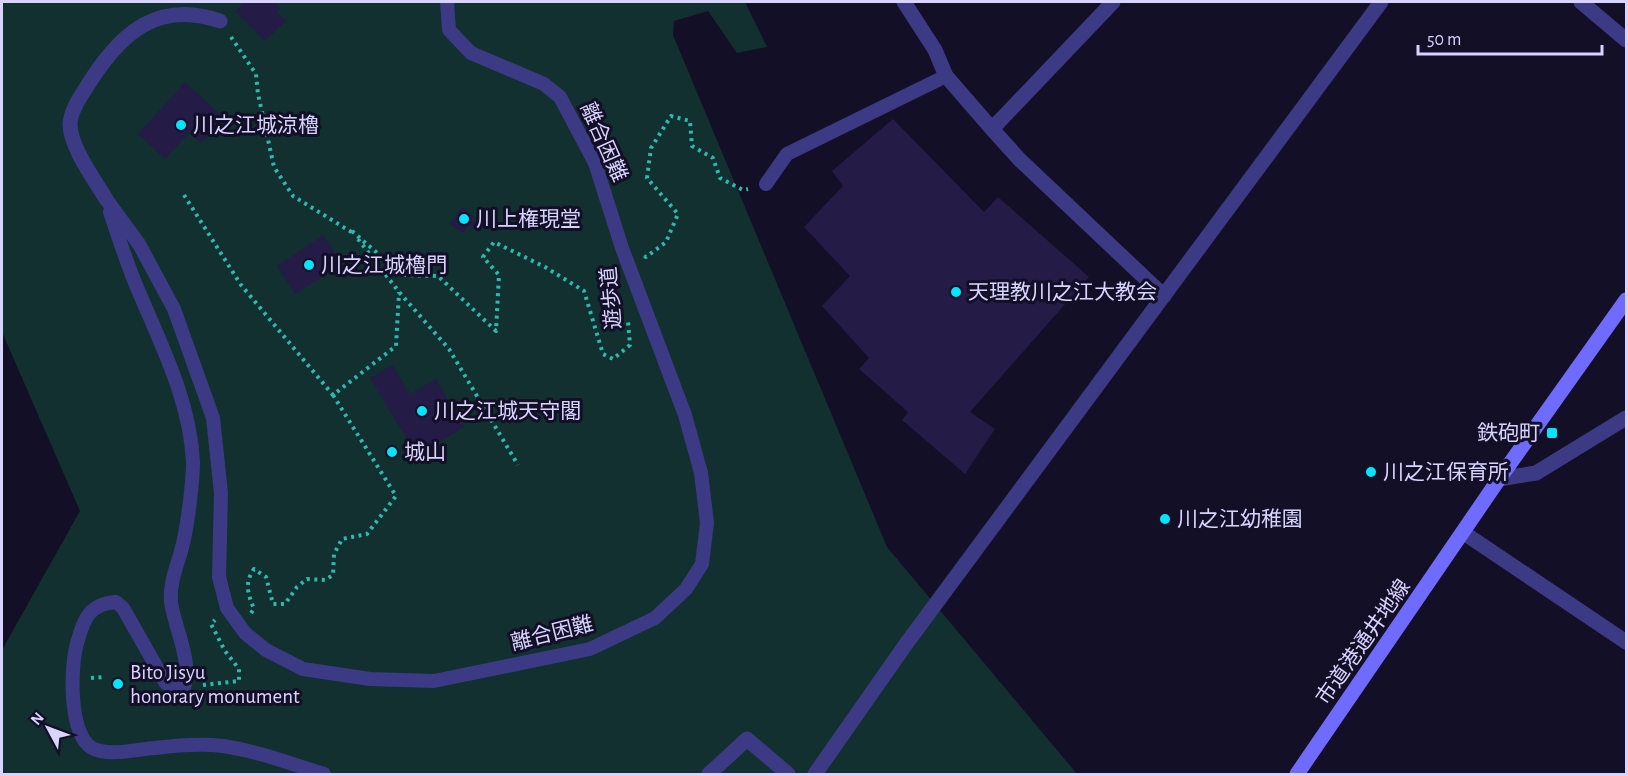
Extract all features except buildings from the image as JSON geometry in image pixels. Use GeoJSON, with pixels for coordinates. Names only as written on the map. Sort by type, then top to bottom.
{"type":"FeatureCollection","features":[{"type":"Feature","properties":{"kind":"street"},"geometry":{"type":"LineString","coordinates":[[904,2],[935,50],[946,76],[992,129],[1020,160],[1164,296]]}},
{"type":"Feature","properties":{"kind":"street"},"geometry":{"type":"LineString","coordinates":[[992,129],[1113,2]]}},
{"type":"Feature","properties":{"kind":"street"},"geometry":{"type":"LineString","coordinates":[[815,774],[906,644],[1381,2]]}},
{"type":"Feature","properties":{"kind":"street"},"geometry":{"type":"LineString","coordinates":[[1581,2],[1626,40]]}},
{"type":"Feature","properties":{"kind":"street"},"geometry":{"type":"LineString","coordinates":[[105,199],[72,140],[70,123],[77,103],[107,56],[139,24],[155,14],[176,9],[203,12],[220,21]]}},
{"type":"Feature","properties":{"kind":"street"},"geometry":{"type":"LineString","coordinates":[[1499,479],[1626,300]]}},
{"type":"Feature","properties":{"kind":"street"},"geometry":{"type":"LineString","coordinates":[[1499,479],[1536,473],[1626,418]]}},
{"type":"Feature","properties":{"kind":"street","name":"市道港通井地線"},"geometry":{"type":"LineString","coordinates":[[1297,774],[1499,479]]}},
{"type":"Feature","properties":{"kind":"street"},"geometry":{"type":"LineString","coordinates":[[1464,533],[1626,642]]}},
{"type":"Feature","properties":{"kind":"street"},"geometry":{"type":"LineString","coordinates":[[709,774],[747,739],[788,774]]}},
{"type":"Feature","properties":{"kind":"lane","name":"離合困難"},"geometry":{"type":"LineString","coordinates":[[105,199],[139,244],[174,309],[213,418],[221,493],[219,577],[227,608],[245,633],[266,650],[303,669],[370,679],[434,681],[590,649],[655,618],[686,589],[702,564],[707,523],[701,473],[685,414],[622,248],[595,163],[560,97],[544,84],[471,52],[449,30],[447,2]]}},
{"type":"Feature","properties":{"kind":"lane"},"geometry":{"type":"LineString","coordinates":[[766,184],[787,154],[946,76]]}},
{"type":"Feature","properties":{"kind":"lane"},"geometry":{"type":"LineString","coordinates":[[105,199],[134,281],[182,393],[191,433],[193,466],[184,540],[174,572],[171,601],[187,680],[184,687],[171,688],[165,682],[123,608],[116,602],[102,603],[93,609],[83,621],[76,645],[72,679],[78,729],[82,739],[100,751],[186,744],[223,746],[269,756],[324,774]]}},
{"type":"Feature","properties":{"kind":"path","name":"遊歩道"},"geometry":{"type":"LineString","coordinates":[[220,21],[256,74],[258,94],[274,167],[293,196],[352,231],[402,275],[438,276],[496,331],[499,275],[483,257],[494,242],[545,267],[584,291],[603,354],[613,359],[630,345],[627,312]]}},
{"type":"Feature","properties":{"kind":"path","name":"遊歩道"},"geometry":{"type":"LineString","coordinates":[[622,248],[646,257],[666,242],[678,214],[647,178],[651,148],[671,116],[690,121],[692,146],[713,158],[720,178],[743,190],[766,184]]}},
{"type":"Feature","properties":{"kind":"path"},"geometry":{"type":"LineString","coordinates":[[184,195],[241,285],[333,395],[396,496],[367,534],[342,539],[334,554],[333,574],[325,580],[307,579],[297,587],[285,604],[273,604],[266,577],[254,570],[248,577],[248,593],[254,609],[249,616],[238,613],[235,605],[227,608],[211,624],[225,651],[239,669],[239,681],[184,687]]}},
{"type":"Feature","properties":{"kind":"path","name":"遊歩道"},"geometry":{"type":"LineString","coordinates":[[352,231],[399,292],[449,349],[518,465]]}},
{"type":"Feature","properties":{"kind":"path"},"geometry":{"type":"LineString","coordinates":[[333,395],[396,346],[399,292]]}},
{"type":"Feature","properties":{"kind":"green space"},"geometry":{"type":"Polygon","coordinates":[[[2,2],[745,2],[767,47],[737,53],[708,11],[674,21],[673,35],[887,547],[1077,774],[2,774],[2,650],[80,511],[2,332],[2,2]]]}},
{"type":"Feature","properties":{"kind":"place","name":"川之江城涼櫓"},"geometry":{"type":"Point","coordinates":[181,125]}},
{"type":"Feature","properties":{"kind":"place","name":"川上権現堂"},"geometry":{"type":"Point","coordinates":[464,219]}},
{"type":"Feature","properties":{"kind":"place","name":"川之江城櫓門"},"geometry":{"type":"Point","coordinates":[309,265]}},
{"type":"Feature","properties":{"kind":"place","name":"天理教川之江大教会"},"geometry":{"type":"Point","coordinates":[956,292]}},
{"type":"Feature","properties":{"kind":"place","name":"川之江城天守閣"},"geometry":{"type":"Point","coordinates":[422,411]}},
{"type":"Feature","properties":{"kind":"place","name":"鉄砲町"},"geometry":{"type":"Point","coordinates":[1552,433]}},
{"type":"Feature","properties":{"kind":"place","name":"城山"},"geometry":{"type":"Point","coordinates":[392,452]}},
{"type":"Feature","properties":{"kind":"place","name":"川之江保育所"},"geometry":{"type":"Point","coordinates":[1371,472]}},
{"type":"Feature","properties":{"kind":"place","name":"川之江幼稚園"},"geometry":{"type":"Point","coordinates":[1165,519]}},
{"type":"Feature","properties":{"kind":"place","name":"Bito Jisyu honorary monument"},"geometry":{"type":"Point","coordinates":[118,684]}}]}
